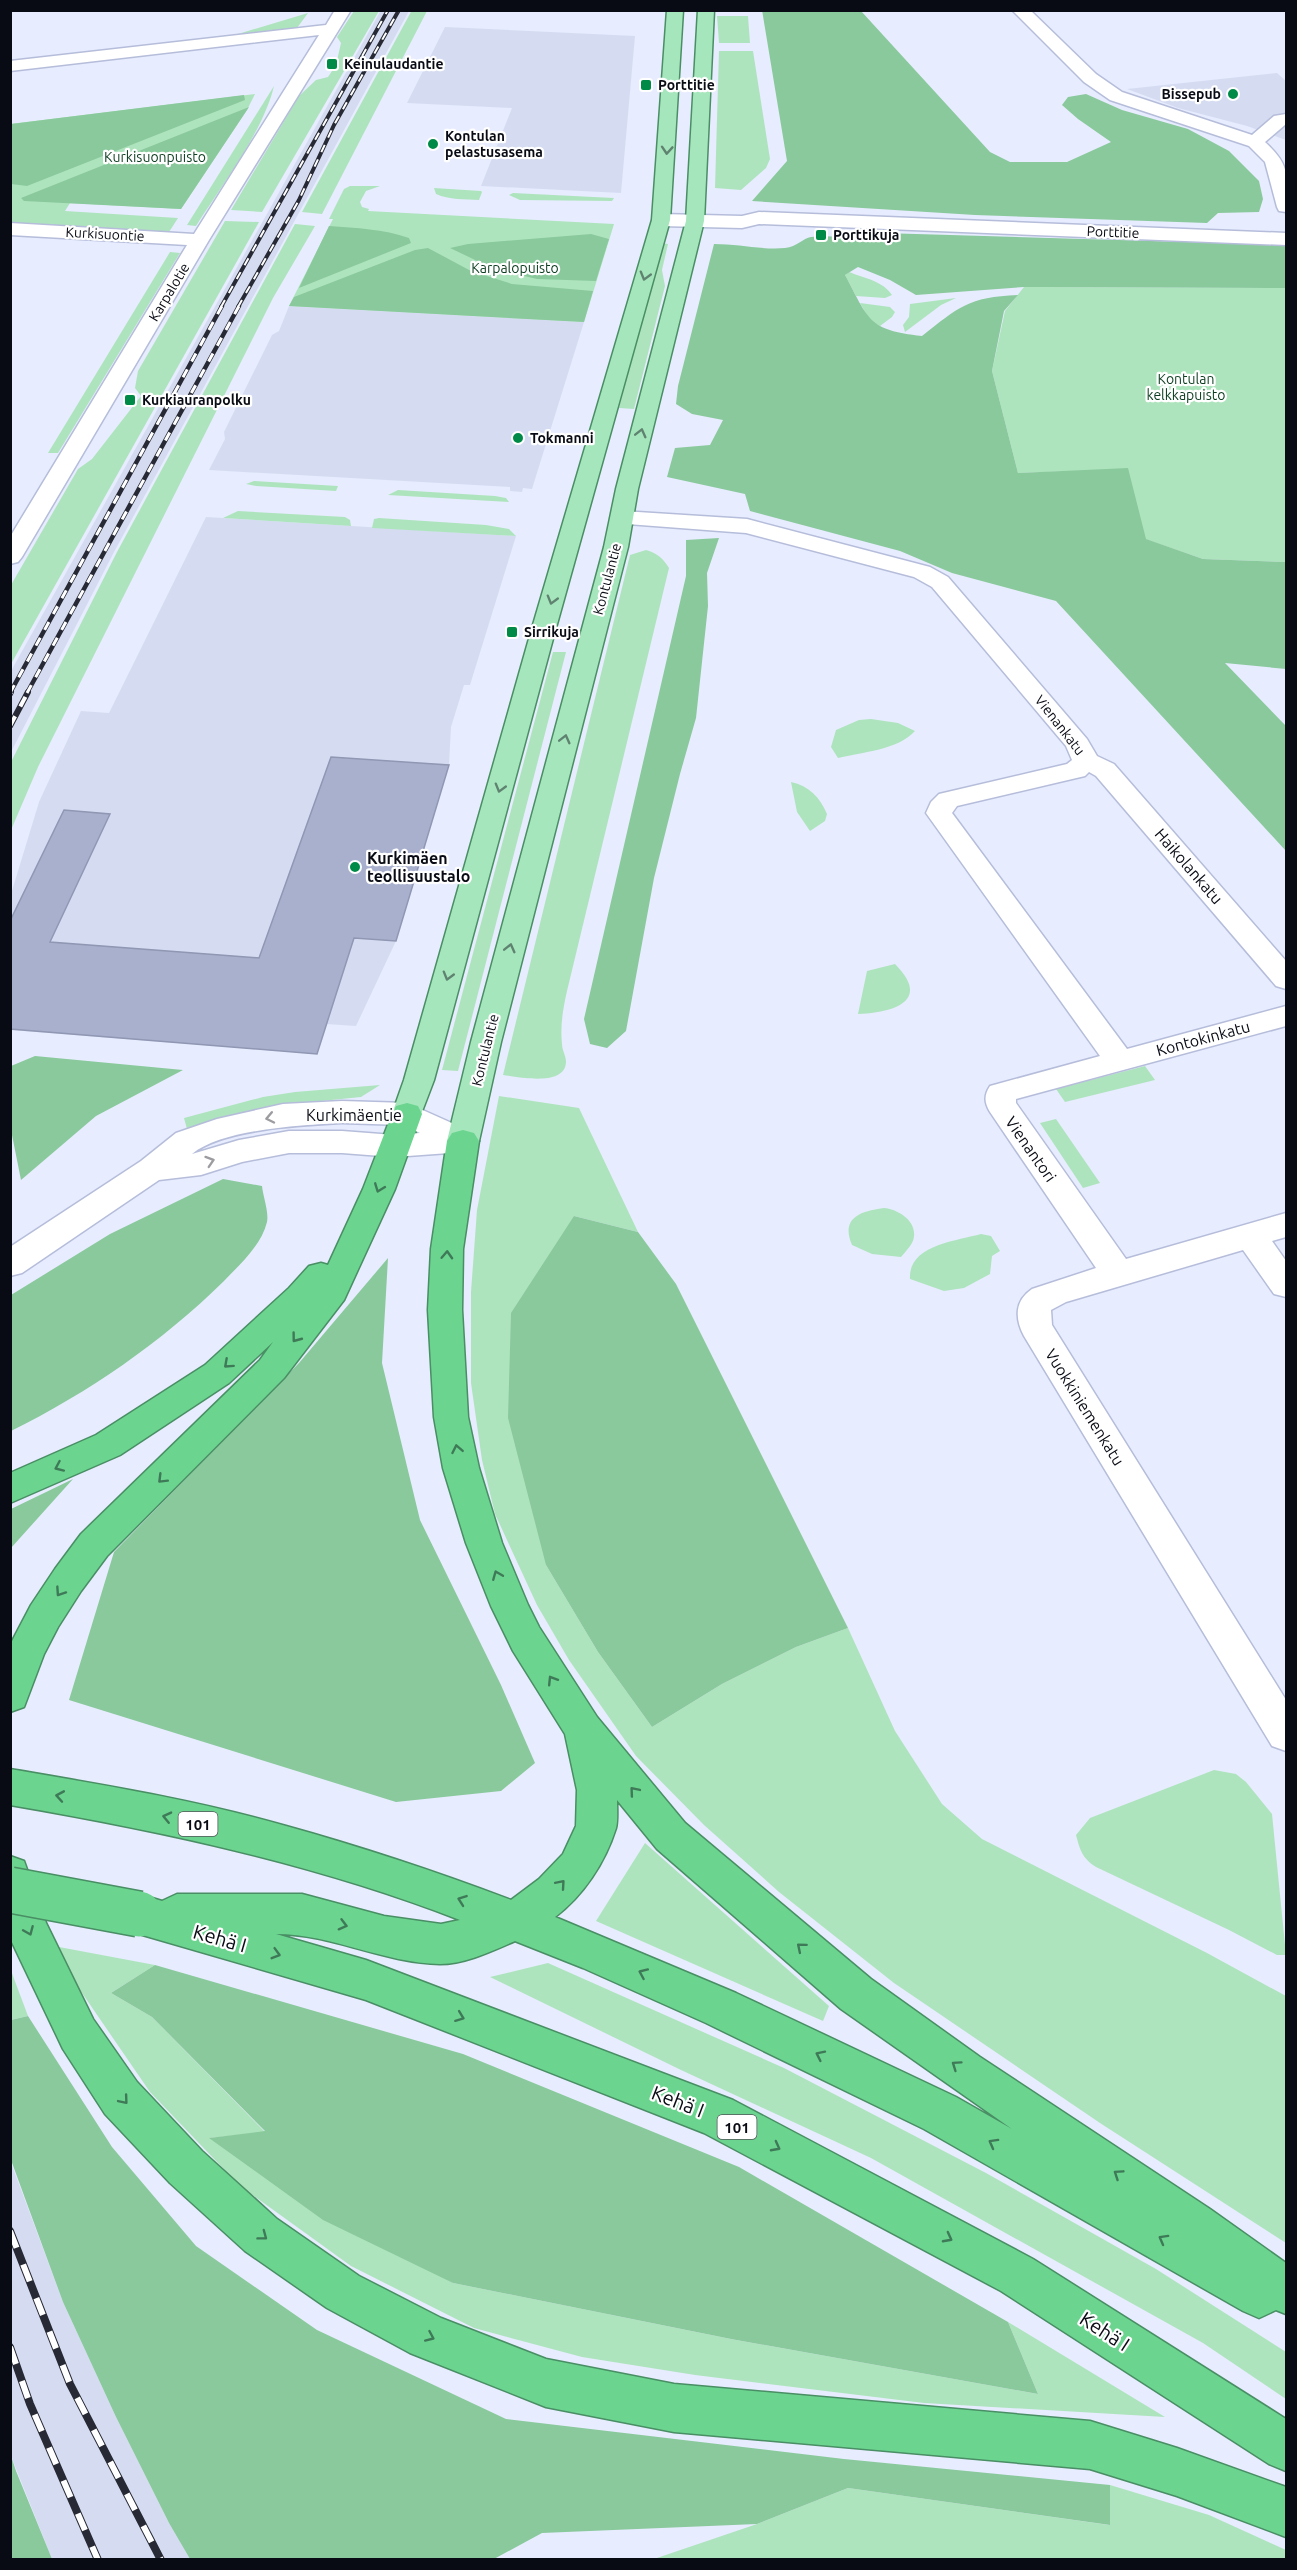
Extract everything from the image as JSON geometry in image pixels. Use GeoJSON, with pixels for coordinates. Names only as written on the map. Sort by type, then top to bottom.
{"type":"FeatureCollection","features":[{"type":"Feature","properties":{"kind":"highway"},"geometry":{"type":"LineString","coordinates":[[10,1695],[33,1634],[94,1545],[272,1369],[332,1291],[379,1189],[407,1114]]}},
{"type":"Feature","properties":{"kind":"highway"},"geometry":{"type":"LineString","coordinates":[[464,1141],[447,1249],[445,1310],[451,1417],[461,1468],[484,1543],[510,1606],[526,1640],[583,1729],[671,1836],[856,1994],[965,2072],[1194,2225],[1287,2291]]}},
{"type":"Feature","properties":{"kind":"highway"},"geometry":{"type":"LineString","coordinates":[[10,1489],[108,1445],[217,1374],[301,1297],[359,1234]]}},
{"type":"Feature","properties":{"kind":"highway"},"geometry":{"type":"LineString","coordinates":[[139,1914],[302,1914],[384,1936],[441,1944],[482,1935],[516,1921],[554,1893],[577,1867],[596,1827],[597,1790],[583,1729]]}},
{"type":"Feature","properties":{"kind":"highway","name":"101"},"geometry":{"type":"LineString","coordinates":[[10,1787],[110,1804],[285,1844],[423,1886],[596,1953],[721,2008],[940,2113],[1287,2311]]}},
{"type":"Feature","properties":{"kind":"highway"},"geometry":{"type":"LineString","coordinates":[[10,1875],[27,1928],[78,2034],[121,2098],[186,2168],[261,2235],[343,2292],[427,2336],[546,2383],[674,2408],[1090,2445],[1177,2472],[1287,2512]]}},
{"type":"Feature","properties":{"kind":"highway","name":"Kehä I"},"geometry":{"type":"LineString","coordinates":[[10,1890],[139,1914],[366,1980],[717,2116],[1017,2275],[1287,2447]]}},
{"type":"Feature","properties":{"kind":"main road"},"geometry":{"type":"LineString","coordinates":[[407,1114],[419,1080],[662,214],[675,10]]}},
{"type":"Feature","properties":{"kind":"main road","name":"Kontulantie"},"geometry":{"type":"LineString","coordinates":[[464,1141],[483,1053],[622,518],[627,489],[696,214],[706,10]]}},
{"type":"Feature","properties":{"kind":"street"},"geometry":{"type":"LineString","coordinates":[[10,66],[331,29],[343,10]]}},
{"type":"Feature","properties":{"kind":"street"},"geometry":{"type":"LineString","coordinates":[[1020,10],[1090,78],[1116,96],[1255,142],[1274,160],[1287,207]]}},
{"type":"Feature","properties":{"kind":"street","name":"Karpalotie"},"geometry":{"type":"LineString","coordinates":[[10,557],[200,240],[331,29]]}},
{"type":"Feature","properties":{"kind":"street"},"geometry":{"type":"LineString","coordinates":[[1255,142],[1280,120],[1287,119]]}},
{"type":"Feature","properties":{"kind":"street","name":"Porttitie"},"geometry":{"type":"LineString","coordinates":[[662,214],[696,214],[742,222],[759,218],[1287,238]]}},
{"type":"Feature","properties":{"kind":"street","name":"Kurkisuontie"},"geometry":{"type":"LineString","coordinates":[[10,229],[200,240]]}},
{"type":"Feature","properties":{"kind":"street","name":"Vienankatu"},"geometry":{"type":"LineString","coordinates":[[622,518],[747,526],[922,572],[940,582],[1078,744],[1086,761],[1076,770],[948,800],[940,808],[939,813],[1120,1060]]}},
{"type":"Feature","properties":{"kind":"street","name":"Haikolankatu"},"geometry":{"type":"LineString","coordinates":[[1086,761],[1105,770],[1287,979]]}},
{"type":"Feature","properties":{"kind":"street","name":"Kontokinkatu"},"geometry":{"type":"LineString","coordinates":[[1120,1060],[1287,1016]]}},
{"type":"Feature","properties":{"kind":"street","name":"Vienantori"},"geometry":{"type":"LineString","coordinates":[[1118,1274],[1001,1104],[1001,1094],[1120,1060]]}},
{"type":"Feature","properties":{"kind":"street","name":"Kurkimäentie"},"geometry":{"type":"LineString","coordinates":[[10,1264],[152,1169],[187,1141],[240,1124],[283,1115],[342,1112],[407,1114],[464,1141]]}},
{"type":"Feature","properties":{"kind":"street","name":"Kurkimäentie"},"geometry":{"type":"LineString","coordinates":[[152,1169],[201,1164],[239,1151],[289,1142],[342,1142],[394,1146],[464,1141]]}},
{"type":"Feature","properties":{"kind":"street","name":"Vuokkiniemenkatu"},"geometry":{"type":"LineString","coordinates":[[1287,1225],[1041,1298],[1034,1307],[1032,1317],[1036,1327],[1287,1734]]}},
{"type":"Feature","properties":{"kind":"street"},"geometry":{"type":"LineString","coordinates":[[1250,1235],[1287,1285]]}},
{"type":"Feature","properties":{"kind":"shaded area"},"geometry":{"type":"Polygon","coordinates":[[[381,10],[409,11],[114,552],[11,752],[11,671],[381,10]]]}},
{"type":"Feature","properties":{"kind":"shaded area"},"geometry":{"type":"Polygon","coordinates":[[[445,27],[635,36],[621,193],[481,186],[512,108],[407,103],[445,27]]]}},
{"type":"Feature","properties":{"kind":"shaded area"},"geometry":{"type":"Polygon","coordinates":[[[1277,73],[1286,81],[1286,140],[1247,126],[1178,108],[1127,89],[1277,73]]]}},
{"type":"Feature","properties":{"kind":"shaded area"},"geometry":{"type":"Polygon","coordinates":[[[289,306],[584,322],[532,489],[523,488],[522,492],[510,491],[510,487],[209,470],[225,439],[224,432],[272,335],[279,331],[289,306]]]}},
{"type":"Feature","properties":{"kind":"shaded area"},"geometry":{"type":"Polygon","coordinates":[[[206,517],[516,536],[470,685],[464,685],[451,727],[449,765],[396,941],[356,1026],[326,1024],[317,1054],[11,1030],[11,894],[39,802],[81,711],[109,713],[206,517]]]}},
{"type":"Feature","properties":{"kind":"shaded area"},"geometry":{"type":"Polygon","coordinates":[[[10,2160],[63,2302],[116,2417],[169,2523],[190,2559],[52,2559],[11,2456],[10,2160]]]}},
{"type":"Feature","properties":{"kind":"green space"},"geometry":{"type":"Polygon","coordinates":[[[412,10],[427,11],[322,214],[302,212],[412,10]]]}},
{"type":"Feature","properties":{"kind":"green space"},"geometry":{"type":"Polygon","coordinates":[[[762,10],[861,11],[990,152],[1010,162],[1067,162],[1111,142],[1062,105],[1068,97],[1086,94],[1122,110],[1188,129],[1229,151],[1259,181],[1263,199],[1259,212],[1218,213],[1207,223],[975,215],[752,201],[787,161],[762,10]]]}},
{"type":"Feature","properties":{"kind":"green space"},"geometry":{"type":"Polygon","coordinates":[[[354,11],[379,11],[262,212],[231,210],[299,96],[316,80],[328,77],[336,65],[341,43],[337,37],[354,11]]]}},
{"type":"Feature","properties":{"kind":"green space"},"geometry":{"type":"Polygon","coordinates":[[[308,13],[297,28],[238,34],[308,13]]]}},
{"type":"Feature","properties":{"kind":"green space"},"geometry":{"type":"Polygon","coordinates":[[[717,16],[748,16],[750,43],[719,43],[717,16]]]}},
{"type":"Feature","properties":{"kind":"green space"},"geometry":{"type":"Polygon","coordinates":[[[719,51],[753,51],[770,159],[766,168],[741,190],[715,188],[719,51]]]}},
{"type":"Feature","properties":{"kind":"green space"},"geometry":{"type":"Polygon","coordinates":[[[274,86],[261,122],[241,158],[196,226],[187,225],[274,86]]]}},
{"type":"Feature","properties":{"kind":"green space","name":"Kurkisuonpuisto"},"geometry":{"type":"Polygon","coordinates":[[[255,94],[247,110],[181,209],[70,203],[65,211],[178,218],[169,232],[11,224],[10,124],[255,94]]]}},
{"type":"Feature","properties":{"kind":"green space"},"geometry":{"type":"Polygon","coordinates":[[[244,95],[245,100],[27,186],[11,184],[11,124],[244,95]]]}},
{"type":"Feature","properties":{"kind":"green space"},"geometry":{"type":"Polygon","coordinates":[[[249,107],[181,209],[24,201],[21,198],[249,107]]]}},
{"type":"Feature","properties":{"kind":"green space","name":"Karpalopuisto"},"geometry":{"type":"Polygon","coordinates":[[[350,186],[380,186],[366,191],[360,202],[362,207],[369,209],[368,211],[614,224],[584,322],[289,306],[333,219],[329,219],[344,189],[350,186]]]}},
{"type":"Feature","properties":{"kind":"green space"},"geometry":{"type":"Polygon","coordinates":[[[434,188],[482,192],[479,200],[457,199],[436,194],[434,188]]]}},
{"type":"Feature","properties":{"kind":"green space"},"geometry":{"type":"Polygon","coordinates":[[[513,193],[614,198],[612,201],[520,200],[509,195],[513,193]]]}},
{"type":"Feature","properties":{"kind":"green space"},"geometry":{"type":"Polygon","coordinates":[[[225,221],[259,222],[11,664],[11,585],[78,469],[92,459],[141,396],[135,388],[138,371],[225,221]]]}},
{"type":"Feature","properties":{"kind":"green space"},"geometry":{"type":"Polygon","coordinates":[[[295,224],[315,226],[273,298],[38,767],[11,830],[11,762],[117,552],[295,224]]]}},
{"type":"Feature","properties":{"kind":"green space"},"geometry":{"type":"Polygon","coordinates":[[[329,226],[370,229],[409,238],[411,243],[299,288],[329,226]]]}},
{"type":"Feature","properties":{"kind":"green space"},"geometry":{"type":"Polygon","coordinates":[[[591,234],[609,239],[596,281],[537,279],[494,269],[450,248],[468,244],[591,234]]]}},
{"type":"Feature","properties":{"kind":"green space"},"geometry":{"type":"Polygon","coordinates":[[[866,234],[1286,245],[1286,288],[1024,287],[916,295],[890,280],[858,267],[845,275],[872,320],[880,326],[904,334],[922,336],[955,311],[975,301],[1018,295],[1004,311],[992,371],[1018,473],[1128,468],[1146,539],[1203,559],[1286,562],[1286,669],[1225,663],[1286,726],[1286,851],[1056,601],[952,573],[900,551],[750,511],[745,494],[667,477],[675,448],[710,445],[723,420],[692,414],[676,404],[678,386],[714,244],[785,248],[811,237],[864,239],[866,234]]]}},
{"type":"Feature","properties":{"kind":"green space"},"geometry":{"type":"Polygon","coordinates":[[[661,243],[668,244],[662,270],[665,286],[634,409],[619,408],[661,243]]]}},
{"type":"Feature","properties":{"kind":"green space"},"geometry":{"type":"Polygon","coordinates":[[[428,248],[471,271],[512,284],[593,291],[584,322],[289,306],[294,297],[415,250],[428,248]]]}},
{"type":"Feature","properties":{"kind":"green space"},"geometry":{"type":"Polygon","coordinates":[[[170,252],[180,253],[58,453],[48,453],[170,252]]]}},
{"type":"Feature","properties":{"kind":"green space"},"geometry":{"type":"Polygon","coordinates":[[[849,272],[884,286],[892,295],[885,298],[856,296],[845,275],[849,272]]]}},
{"type":"Feature","properties":{"kind":"green space","name":"Kontulan kelkkapuisto"},"geometry":{"type":"Polygon","coordinates":[[[1024,287],[1286,288],[1286,562],[1203,559],[1145,539],[1127,469],[1018,473],[992,371],[1005,311],[1024,287]]]}},
{"type":"Feature","properties":{"kind":"green space"},"geometry":{"type":"Polygon","coordinates":[[[956,298],[941,305],[905,332],[903,325],[909,317],[910,304],[956,298]]]}},
{"type":"Feature","properties":{"kind":"green space"},"geometry":{"type":"Polygon","coordinates":[[[860,303],[890,307],[895,312],[880,326],[870,321],[860,303]]]}},
{"type":"Feature","properties":{"kind":"green space"},"geometry":{"type":"Polygon","coordinates":[[[254,481],[338,486],[336,491],[246,484],[254,481]]]}},
{"type":"Feature","properties":{"kind":"green space"},"geometry":{"type":"Polygon","coordinates":[[[398,490],[495,496],[506,498],[509,502],[388,495],[398,490]]]}},
{"type":"Feature","properties":{"kind":"green space"},"geometry":{"type":"Polygon","coordinates":[[[238,511],[345,517],[350,520],[351,526],[223,518],[238,511]]]}},
{"type":"Feature","properties":{"kind":"green space"},"geometry":{"type":"Polygon","coordinates":[[[374,519],[486,525],[509,529],[516,536],[372,528],[374,519]]]}},
{"type":"Feature","properties":{"kind":"green space"},"geometry":{"type":"Polygon","coordinates":[[[719,538],[707,573],[708,606],[696,718],[654,878],[626,1031],[607,1048],[590,1044],[584,1019],[686,576],[686,540],[719,538]]]}},
{"type":"Feature","properties":{"kind":"green space"},"geometry":{"type":"Polygon","coordinates":[[[646,550],[659,556],[669,568],[562,1017],[562,1046],[566,1062],[564,1070],[550,1078],[540,1079],[503,1075],[630,555],[646,550]]]}},
{"type":"Feature","properties":{"kind":"green space"},"geometry":{"type":"Polygon","coordinates":[[[553,652],[566,652],[458,1071],[442,1070],[553,652]]]}},
{"type":"Feature","properties":{"kind":"green space"},"geometry":{"type":"Polygon","coordinates":[[[871,719],[898,723],[915,731],[889,746],[838,758],[831,747],[836,730],[859,720],[871,719]]]}},
{"type":"Feature","properties":{"kind":"green space"},"geometry":{"type":"Polygon","coordinates":[[[791,782],[813,793],[827,814],[825,821],[810,831],[797,812],[791,782]]]}},
{"type":"Feature","properties":{"kind":"green space"},"geometry":{"type":"Polygon","coordinates":[[[895,964],[906,977],[910,988],[909,996],[894,1008],[858,1014],[867,971],[895,964]]]}},
{"type":"Feature","properties":{"kind":"green space"},"geometry":{"type":"Polygon","coordinates":[[[35,1056],[183,1070],[96,1116],[21,1180],[11,1130],[11,1066],[35,1056]]]}},
{"type":"Feature","properties":{"kind":"green space"},"geometry":{"type":"Polygon","coordinates":[[[1145,1066],[1155,1080],[1065,1102],[1056,1089],[1145,1066]]]}},
{"type":"Feature","properties":{"kind":"green space"},"geometry":{"type":"Polygon","coordinates":[[[380,1085],[361,1097],[272,1106],[187,1129],[184,1118],[263,1097],[380,1085]]]}},
{"type":"Feature","properties":{"kind":"green space"},"geometry":{"type":"Polygon","coordinates":[[[499,1096],[579,1108],[638,1232],[574,1216],[546,1565],[598,1652],[652,1727],[722,1684],[796,1647],[848,1628],[895,1731],[942,1804],[982,1839],[1207,1953],[1286,1996],[1286,2243],[1100,2123],[894,1983],[779,1892],[704,1825],[636,1756],[569,1660],[537,1605],[495,1514],[482,1460],[471,1383],[471,1292],[477,1210],[499,1096]]]}},
{"type":"Feature","properties":{"kind":"green space"},"geometry":{"type":"Polygon","coordinates":[[[1056,1119],[1100,1183],[1083,1188],[1040,1123],[1056,1119]]]}},
{"type":"Feature","properties":{"kind":"green space"},"geometry":{"type":"Polygon","coordinates":[[[223,1179],[262,1186],[267,1222],[260,1239],[249,1254],[224,1281],[150,1345],[96,1383],[11,1431],[11,1295],[110,1234],[223,1179]]]}},
{"type":"Feature","properties":{"kind":"green space"},"geometry":{"type":"Polygon","coordinates":[[[884,1208],[905,1216],[914,1230],[913,1241],[901,1257],[872,1254],[852,1245],[849,1228],[855,1217],[868,1211],[884,1208]]]}},
{"type":"Feature","properties":{"kind":"green space"},"geometry":{"type":"Polygon","coordinates":[[[574,1216],[638,1232],[676,1284],[848,1628],[796,1647],[722,1684],[652,1727],[598,1652],[546,1565],[508,1418],[511,1313],[574,1216]]]}},
{"type":"Feature","properties":{"kind":"green space"},"geometry":{"type":"Polygon","coordinates":[[[981,1234],[991,1236],[1000,1251],[992,1256],[990,1274],[964,1288],[944,1291],[910,1279],[911,1268],[925,1252],[947,1242],[981,1234]]]}},
{"type":"Feature","properties":{"kind":"green space"},"geometry":{"type":"Polygon","coordinates":[[[388,1258],[382,1363],[420,1520],[501,1685],[535,1763],[501,1791],[396,1802],[69,1700],[114,1552],[299,1363],[388,1258]]]}},
{"type":"Feature","properties":{"kind":"green space"},"geometry":{"type":"Polygon","coordinates":[[[73,1479],[11,1548],[11,1509],[73,1479]]]}},
{"type":"Feature","properties":{"kind":"green space"},"geometry":{"type":"Polygon","coordinates":[[[1214,1770],[1236,1774],[1246,1782],[1272,1814],[1286,1955],[1277,1955],[1096,1867],[1080,1849],[1076,1835],[1090,1818],[1214,1770]]]}},
{"type":"Feature","properties":{"kind":"green space"},"geometry":{"type":"Polygon","coordinates":[[[645,1843],[829,2006],[823,2021],[596,1921],[645,1843]]]}},
{"type":"Feature","properties":{"kind":"green space"},"geometry":{"type":"Polygon","coordinates":[[[59,1947],[155,1965],[111,1993],[152,2017],[265,2132],[210,2138],[453,2283],[731,2339],[1038,2394],[1008,2322],[1165,2417],[924,2403],[695,2375],[582,2357],[474,2328],[351,2266],[240,2186],[150,2092],[80,1990],[59,1947]]]}},
{"type":"Feature","properties":{"kind":"green space"},"geometry":{"type":"Polygon","coordinates":[[[548,1963],[784,2068],[986,2173],[1156,2269],[1286,2352],[1286,2399],[1203,2343],[871,2158],[681,2070],[490,1977],[548,1963]]]}},
{"type":"Feature","properties":{"kind":"green space"},"geometry":{"type":"Polygon","coordinates":[[[155,1965],[463,2054],[739,2167],[1008,2322],[1038,2394],[731,2339],[453,2283],[323,2220],[209,2138],[265,2131],[152,2017],[111,1993],[155,1965]]]}},
{"type":"Feature","properties":{"kind":"green space"},"geometry":{"type":"Polygon","coordinates":[[[10,1968],[28,2016],[11,2020],[10,2020],[10,1968]]]}},
{"type":"Feature","properties":{"kind":"green space"},"geometry":{"type":"Polygon","coordinates":[[[28,2016],[112,2147],[196,2246],[317,2330],[506,2419],[844,2459],[1110,2485],[1110,2525],[848,2488],[757,2524],[542,2533],[494,2559],[190,2559],[169,2523],[116,2417],[63,2302],[11,2160],[11,2020],[28,2016]]]}},
{"type":"Feature","properties":{"kind":"green space"},"geometry":{"type":"Polygon","coordinates":[[[11,2456],[16,2471],[52,2559],[11,2559],[11,2456]]]}},
{"type":"Feature","properties":{"kind":"green space"},"geometry":{"type":"Polygon","coordinates":[[[1110,2485],[1209,2515],[1286,2550],[1286,2560],[651,2560],[757,2524],[848,2488],[1109,2525],[1110,2485]]]}},
{"type":"Feature","properties":{"kind":"building","name":"Kurkimäen teollisuustalo"},"geometry":{"type":"Polygon","coordinates":[[[331,757],[449,765],[396,941],[354,938],[317,1054],[10,1029],[10,921],[64,810],[110,814],[50,942],[259,958],[331,757]]]}},
{"type":"Feature","properties":{"kind":"railway"},"geometry":{"type":"LineString","coordinates":[[221,307],[388,10]]}},
{"type":"Feature","properties":{"kind":"railway"},"geometry":{"type":"LineString","coordinates":[[238,307],[299,200],[334,125],[399,10]]}},
{"type":"Feature","properties":{"kind":"railway"},"geometry":{"type":"LineString","coordinates":[[10,693],[222,306]]}},
{"type":"Feature","properties":{"kind":"railway"},"geometry":{"type":"LineString","coordinates":[[27,693],[239,306]]}},
{"type":"Feature","properties":{"kind":"railway"},"geometry":{"type":"LineString","coordinates":[[10,726],[28,692]]}},
{"type":"Feature","properties":{"kind":"railway"},"geometry":{"type":"LineString","coordinates":[[10,2231],[70,2384],[161,2560]]}},
{"type":"Feature","properties":{"kind":"railway"},"geometry":{"type":"LineString","coordinates":[[10,2347],[30,2404],[98,2560]]}},
{"type":"Feature","properties":{"kind":"place","name":"Keinulaudantie"},"geometry":{"type":"Point","coordinates":[332,64]}},
{"type":"Feature","properties":{"kind":"place","name":"Porttitie"},"geometry":{"type":"Point","coordinates":[646,85]}},
{"type":"Feature","properties":{"kind":"place","name":"Bissepub"},"geometry":{"type":"Point","coordinates":[1233,94]}},
{"type":"Feature","properties":{"kind":"place","name":"Kontulan pelastusasema"},"geometry":{"type":"Point","coordinates":[433,144]}},
{"type":"Feature","properties":{"kind":"place","name":"Porttikuja"},"geometry":{"type":"Point","coordinates":[821,235]}},
{"type":"Feature","properties":{"kind":"place","name":"Kurkiauranpolku"},"geometry":{"type":"Point","coordinates":[130,400]}},
{"type":"Feature","properties":{"kind":"place","name":"Tokmanni"},"geometry":{"type":"Point","coordinates":[518,438]}},
{"type":"Feature","properties":{"kind":"place","name":"Sirrikuja"},"geometry":{"type":"Point","coordinates":[512,632]}},
{"type":"Feature","properties":{"kind":"place","name":"Kurkimäen teollisuustalo"},"geometry":{"type":"Point","coordinates":[355,867]}}]}
